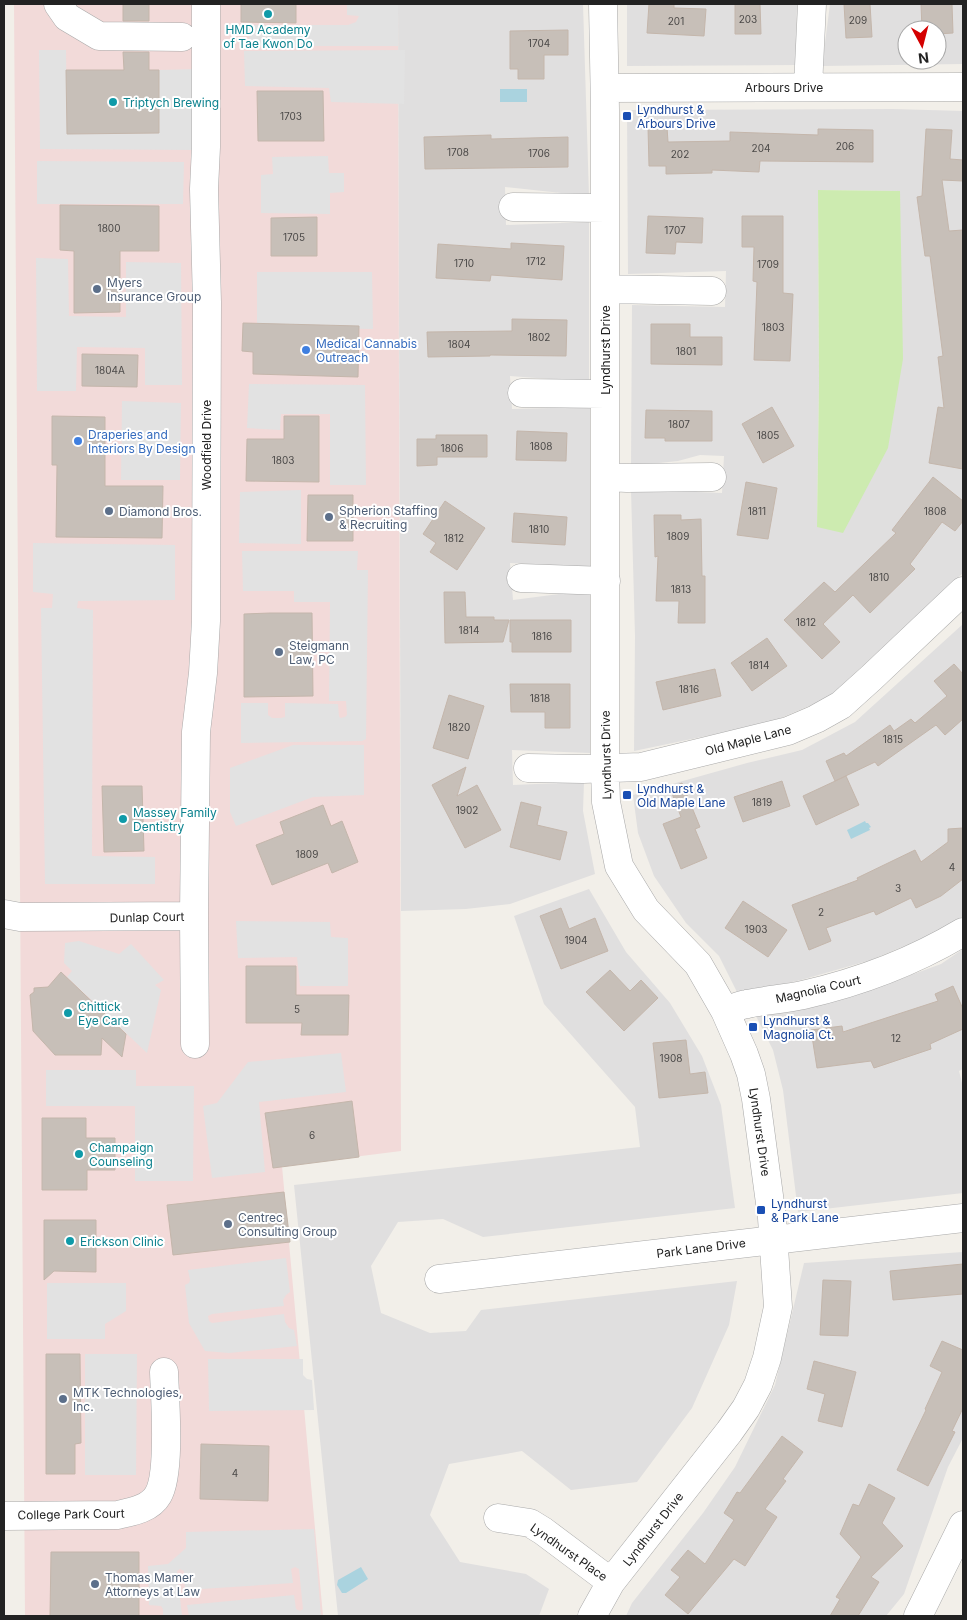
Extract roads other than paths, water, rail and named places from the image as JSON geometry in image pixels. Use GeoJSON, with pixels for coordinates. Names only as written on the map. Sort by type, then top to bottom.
{"type":"FeatureCollection","features":[{"type":"Feature","properties":{"kind":"street"},"geometry":{"type":"LineString","coordinates":[[58,4],[67,17],[100,36],[182,37]]}},
{"type":"Feature","properties":{"kind":"street","name":"Woodfield Drive"},"geometry":{"type":"LineString","coordinates":[[194,916],[196,732],[203,673],[206,621],[207,302],[204,189],[206,4]]}},
{"type":"Feature","properties":{"kind":"street","name":"Lyndhurst Drive"},"geometry":{"type":"LineString","coordinates":[[592,1616],[611,1582],[746,1408],[758,1384],[767,1358],[778,1307],[774,1240],[752,1074],[725,1011],[698,964],[646,910],[619,866],[606,802],[605,88],[603,4]]}},
{"type":"Feature","properties":{"kind":"street"},"geometry":{"type":"LineString","coordinates":[[808,87],[812,4]]}},
{"type":"Feature","properties":{"kind":"street","name":"Arbours Drive"},"geometry":{"type":"LineString","coordinates":[[605,88],[963,87]]}},
{"type":"Feature","properties":{"kind":"street"},"geometry":{"type":"LineString","coordinates":[[513,207],[605,208]]}},
{"type":"Feature","properties":{"kind":"street"},"geometry":{"type":"LineString","coordinates":[[605,289],[712,291]]}},
{"type":"Feature","properties":{"kind":"street"},"geometry":{"type":"LineString","coordinates":[[522,393],[605,394]]}},
{"type":"Feature","properties":{"kind":"street"},"geometry":{"type":"LineString","coordinates":[[606,477],[712,477]]}},
{"type":"Feature","properties":{"kind":"street"},"geometry":{"type":"LineString","coordinates":[[521,578],[606,581]]}},
{"type":"Feature","properties":{"kind":"street","name":"Old Maple Lane"},"geometry":{"type":"LineString","coordinates":[[528,768],[605,769],[641,767],[788,731],[816,719],[841,705],[963,591]]}},
{"type":"Feature","properties":{"kind":"street","name":"Dunlap Court"},"geometry":{"type":"LineString","coordinates":[[4,914],[20,917],[194,916],[195,1044]]}},
{"type":"Feature","properties":{"kind":"street","name":"Magnolia Court"},"geometry":{"type":"LineString","coordinates":[[725,1011],[744,1004],[801,996],[844,985],[883,972],[963,932]]}},
{"type":"Feature","properties":{"kind":"street","name":"Park Lane Drive"},"geometry":{"type":"LineString","coordinates":[[439,1279],[963,1218]]}},
{"type":"Feature","properties":{"kind":"street","name":"College Park Court"},"geometry":{"type":"LineString","coordinates":[[4,1516],[117,1515],[144,1507],[158,1496],[165,1475],[164,1372]]}},
{"type":"Feature","properties":{"kind":"street","name":"Lyndhurst Place"},"geometry":{"type":"LineString","coordinates":[[498,1518],[530,1523],[611,1582]]}},
{"type":"Feature","properties":{"kind":"street"},"geometry":{"type":"LineString","coordinates":[[918,1616],[963,1525]]}},
{"type":"Feature","properties":{"kind":"water"},"geometry":{"type":"Polygon","coordinates":[[[500,89],[527,89],[527,102],[500,102],[500,89]]]}},
{"type":"Feature","properties":{"kind":"water"},"geometry":{"type":"Polygon","coordinates":[[[865,821],[871,827],[869,828],[870,830],[851,839],[847,830],[865,821]]]}},
{"type":"Feature","properties":{"kind":"water"},"geometry":{"type":"Polygon","coordinates":[[[361,1567],[368,1579],[346,1593],[342,1593],[337,1585],[338,1580],[361,1567]]]}},
{"type":"Feature","properties":{"kind":"place","name":"HMD Academy of Tae Kwon Do"},"geometry":{"type":"Point","coordinates":[268,14]}},
{"type":"Feature","properties":{"kind":"place","name":"Triptych Brewing"},"geometry":{"type":"Point","coordinates":[113,102]}},
{"type":"Feature","properties":{"kind":"place","name":"Lyndhurst & Arbours Drive"},"geometry":{"type":"Point","coordinates":[627,116]}},
{"type":"Feature","properties":{"kind":"place","name":"Myers Insurance Group"},"geometry":{"type":"Point","coordinates":[97,289]}},
{"type":"Feature","properties":{"kind":"place","name":"Medical Cannabis Outreach"},"geometry":{"type":"Point","coordinates":[306,350]}},
{"type":"Feature","properties":{"kind":"place","name":"Draperies and Interiors By Design"},"geometry":{"type":"Point","coordinates":[78,441]}},
{"type":"Feature","properties":{"kind":"place","name":"Diamond Bros."},"geometry":{"type":"Point","coordinates":[109,511]}},
{"type":"Feature","properties":{"kind":"place","name":"Spherion Staffing & Recruiting"},"geometry":{"type":"Point","coordinates":[329,517]}},
{"type":"Feature","properties":{"kind":"place","name":"Steigmann Law, PC"},"geometry":{"type":"Point","coordinates":[279,652]}},
{"type":"Feature","properties":{"kind":"place","name":"Lyndhurst & Old Maple Lane"},"geometry":{"type":"Point","coordinates":[627,795]}},
{"type":"Feature","properties":{"kind":"place","name":"Massey Family Dentistry"},"geometry":{"type":"Point","coordinates":[123,819]}},
{"type":"Feature","properties":{"kind":"place","name":"Chittick Eye Care"},"geometry":{"type":"Point","coordinates":[68,1013]}},
{"type":"Feature","properties":{"kind":"place","name":"Lyndhurst & Magnolia Ct."},"geometry":{"type":"Point","coordinates":[753,1027]}},
{"type":"Feature","properties":{"kind":"place","name":"Champaign Counseling"},"geometry":{"type":"Point","coordinates":[79,1154]}},
{"type":"Feature","properties":{"kind":"place","name":"Lyndhurst & Park Lane"},"geometry":{"type":"Point","coordinates":[761,1210]}},
{"type":"Feature","properties":{"kind":"place","name":"Centrec Consulting Group"},"geometry":{"type":"Point","coordinates":[228,1224]}},
{"type":"Feature","properties":{"kind":"place","name":"Erickson Clinic"},"geometry":{"type":"Point","coordinates":[70,1241]}},
{"type":"Feature","properties":{"kind":"place","name":"MTK Technologies, Inc."},"geometry":{"type":"Point","coordinates":[63,1399]}},
{"type":"Feature","properties":{"kind":"place","name":"Thomas Mamer Attorneys at Law"},"geometry":{"type":"Point","coordinates":[95,1584]}}]}
